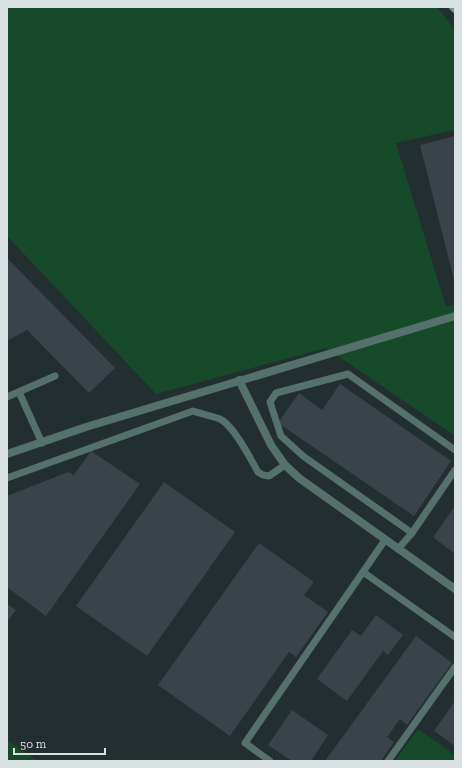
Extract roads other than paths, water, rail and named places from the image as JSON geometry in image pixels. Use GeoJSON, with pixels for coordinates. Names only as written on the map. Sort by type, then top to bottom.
{"type":"FeatureCollection","features":[{"type":"Feature","properties":{"kind":"street"},"geometry":{"type":"LineString","coordinates":[[7,454],[86,427],[455,316]]}},
{"type":"Feature","properties":{"kind":"street"},"geometry":{"type":"LineString","coordinates":[[239,380],[271,445],[286,465],[299,478],[455,589]]}},
{"type":"Feature","properties":{"kind":"lane"},"geometry":{"type":"LineString","coordinates":[[412,533],[303,456],[281,436],[270,402],[276,393],[348,374],[455,450]]}},
{"type":"Feature","properties":{"kind":"lane"},"geometry":{"type":"LineString","coordinates":[[7,397],[55,376]]}},
{"type":"Feature","properties":{"kind":"lane"},"geometry":{"type":"LineString","coordinates":[[19,392],[42,443]]}},
{"type":"Feature","properties":{"kind":"lane"},"geometry":{"type":"LineString","coordinates":[[7,478],[193,411],[219,419],[225,423],[235,434],[258,472],[263,475],[269,476],[286,465]]}},
{"type":"Feature","properties":{"kind":"lane"},"geometry":{"type":"LineString","coordinates":[[398,549],[412,533],[455,470]]}},
{"type":"Feature","properties":{"kind":"lane"},"geometry":{"type":"LineString","coordinates":[[270,761],[245,743],[385,540]]}},
{"type":"Feature","properties":{"kind":"lane"},"geometry":{"type":"LineString","coordinates":[[363,572],[455,637]]}},
{"type":"Feature","properties":{"kind":"lane"},"geometry":{"type":"LineString","coordinates":[[388,761],[455,667]]}}]}
